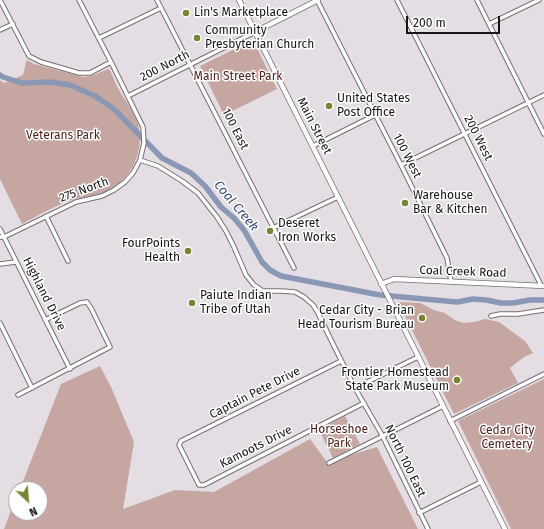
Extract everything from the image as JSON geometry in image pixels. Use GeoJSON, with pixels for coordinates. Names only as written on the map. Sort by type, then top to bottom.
{"type":"FeatureCollection","features":[{"type":"Feature","properties":{"kind":"main road","name":"Main Street"},"geometry":{"type":"LineString","coordinates":[[239,0],[418,357]]}},
{"type":"Feature","properties":{"kind":"main road","name":"200 North"},"geometry":{"type":"LineString","coordinates":[[255,32],[317,0]]}},
{"type":"Feature","properties":{"kind":"main road","name":"Coal Creek Road"},"geometry":{"type":"LineString","coordinates":[[382,284],[394,279],[543,286]]}},
{"type":"Feature","properties":{"kind":"main road"},"geometry":{"type":"LineString","coordinates":[[418,357],[505,529]]}},
{"type":"Feature","properties":{"kind":"street"},"geometry":{"type":"LineString","coordinates":[[0,0],[29,56],[41,62],[79,73],[90,73],[112,62]]}},
{"type":"Feature","properties":{"kind":"street"},"geometry":{"type":"LineString","coordinates":[[79,0],[112,62],[128,96]]}},
{"type":"Feature","properties":{"kind":"street","name":"100 East"},"geometry":{"type":"LineString","coordinates":[[158,0],[294,268]]}},
{"type":"Feature","properties":{"kind":"street","name":"100 West"},"geometry":{"type":"LineString","coordinates":[[317,0],[447,258],[451,281]]}},
{"type":"Feature","properties":{"kind":"street","name":"200 West"},"geometry":{"type":"LineString","coordinates":[[397,0],[543,286]]}},
{"type":"Feature","properties":{"kind":"street"},"geometry":{"type":"LineString","coordinates":[[476,0],[544,134]]}},
{"type":"Feature","properties":{"kind":"street"},"geometry":{"type":"LineString","coordinates":[[489,24],[539,0]]}},
{"type":"Feature","properties":{"kind":"street"},"geometry":{"type":"LineString","coordinates":[[99,38],[162,8]]}},
{"type":"Feature","properties":{"kind":"street"},"geometry":{"type":"LineString","coordinates":[[0,30],[12,24]]}},
{"type":"Feature","properties":{"kind":"street","name":"200 North"},"geometry":{"type":"LineString","coordinates":[[128,96],[255,32]]}},
{"type":"Feature","properties":{"kind":"street"},"geometry":{"type":"LineString","coordinates":[[401,165],[544,95]]}},
{"type":"Feature","properties":{"kind":"street","name":"275 North"},"geometry":{"type":"LineString","coordinates":[[2,237],[76,202],[102,196],[125,182],[133,173],[140,160],[144,143],[143,127],[128,96]]}},
{"type":"Feature","properties":{"kind":"street"},"geometry":{"type":"LineString","coordinates":[[313,146],[375,115]]}},
{"type":"Feature","properties":{"kind":"street","name":"North 100 East"},"geometry":{"type":"LineString","coordinates":[[140,160],[158,166],[198,193],[226,231],[246,275],[254,285],[263,291],[295,292],[304,297],[313,305],[355,388],[382,435],[428,529]]}},
{"type":"Feature","properties":{"kind":"street"},"geometry":{"type":"LineString","coordinates":[[273,228],[338,197]]}},
{"type":"Feature","properties":{"kind":"street"},"geometry":{"type":"LineString","coordinates":[[46,216],[68,261]]}},
{"type":"Feature","properties":{"kind":"street","name":"Highland Drive"},"geometry":{"type":"LineString","coordinates":[[0,229],[2,237],[70,369]]}},
{"type":"Feature","properties":{"kind":"street"},"geometry":{"type":"LineString","coordinates":[[0,264],[16,262]]}},
{"type":"Feature","properties":{"kind":"street"},"geometry":{"type":"LineString","coordinates":[[18,395],[110,347],[87,302],[80,303],[45,320]]}},
{"type":"Feature","properties":{"kind":"street"},"geometry":{"type":"LineString","coordinates":[[491,316],[544,310]]}},
{"type":"Feature","properties":{"kind":"street"},"geometry":{"type":"LineString","coordinates":[[0,323],[32,388]]}},
{"type":"Feature","properties":{"kind":"street"},"geometry":{"type":"LineString","coordinates":[[355,388],[418,357]]}},
{"type":"Feature","properties":{"kind":"street","name":"Captain Pete Drive"},"geometry":{"type":"LineString","coordinates":[[199,485],[179,445],[181,441],[341,361]]}},
{"type":"Feature","properties":{"kind":"street"},"geometry":{"type":"LineString","coordinates":[[450,421],[544,374]]}},
{"type":"Feature","properties":{"kind":"street","name":"Kamoots Drive"},"geometry":{"type":"LineString","coordinates":[[199,485],[204,485],[364,403]]}},
{"type":"Feature","properties":{"kind":"street"},"geometry":{"type":"LineString","coordinates":[[329,463],[382,435],[443,406]]}},
{"type":"Feature","properties":{"kind":"street"},"geometry":{"type":"LineString","coordinates":[[420,513],[481,482]]}},
{"type":"Feature","properties":{"kind":"green space","name":"Main Street Park"},"geometry":{"type":"Polygon","coordinates":[[[253,40],[277,89],[224,115],[200,66],[253,40]]]}},
{"type":"Feature","properties":{"kind":"green space","name":"Veterans Park"},"geometry":{"type":"Polygon","coordinates":[[[27,60],[34,64],[84,77],[91,76],[108,69],[110,70],[120,92],[136,118],[140,142],[135,162],[124,179],[116,186],[102,193],[63,203],[22,224],[0,179],[0,80],[4,83],[23,75],[27,60]]]}},
{"type":"Feature","properties":{"kind":"green space"},"geometry":{"type":"Polygon","coordinates":[[[398,302],[420,303],[434,310],[445,313],[455,320],[463,323],[485,319],[499,322],[525,341],[533,353],[524,357],[510,368],[518,383],[454,414],[398,302]]]}},
{"type":"Feature","properties":{"kind":"green space"},"geometry":{"type":"Polygon","coordinates":[[[100,366],[111,387],[134,442],[123,509],[175,490],[214,492],[310,439],[327,462],[377,447],[418,529],[4,529],[8,519],[8,521],[48,521],[48,481],[23,481],[61,384],[100,366]]]}},
{"type":"Feature","properties":{"kind":"green space","name":"Cedar City Cemetery"},"geometry":{"type":"Polygon","coordinates":[[[544,379],[544,529],[511,529],[458,421],[544,379]]]}},
{"type":"Feature","properties":{"kind":"green space","name":"Horseshoe Park"},"geometry":{"type":"Polygon","coordinates":[[[345,416],[360,444],[333,458],[319,430],[345,416]]]}},
{"type":"Feature","properties":{"kind":"waterway","name":"Coal Creek"},"geometry":{"type":"LineString","coordinates":[[0,75],[22,83],[50,82],[70,85],[95,96],[114,109],[162,158],[191,173],[205,186],[221,207],[234,218],[244,230],[262,262],[270,270],[281,276],[380,295],[457,302],[473,299],[501,303],[544,300]]}},
{"type":"Feature","properties":{"kind":"place","name":"Lin's Marketplace"},"geometry":{"type":"Point","coordinates":[186,13]}},
{"type":"Feature","properties":{"kind":"place","name":"Community Presbyterian Church"},"geometry":{"type":"Point","coordinates":[197,38]}},
{"type":"Feature","properties":{"kind":"place","name":"United States Post Office"},"geometry":{"type":"Point","coordinates":[329,106]}},
{"type":"Feature","properties":{"kind":"place","name":"Warehouse Bar & Kitchen"},"geometry":{"type":"Point","coordinates":[405,203]}},
{"type":"Feature","properties":{"kind":"place","name":"Deseret Iron Works"},"geometry":{"type":"Point","coordinates":[270,231]}},
{"type":"Feature","properties":{"kind":"place","name":"FourPoints Health"},"geometry":{"type":"Point","coordinates":[188,251]}},
{"type":"Feature","properties":{"kind":"place","name":"Paiute Indian Tribe of Utah"},"geometry":{"type":"Point","coordinates":[192,303]}},
{"type":"Feature","properties":{"kind":"place","name":"Cedar City - Brian Head Tourism Bureau"},"geometry":{"type":"Point","coordinates":[422,318]}},
{"type":"Feature","properties":{"kind":"place","name":"Frontier Homestead State Park Museum"},"geometry":{"type":"Point","coordinates":[457,380]}}]}
